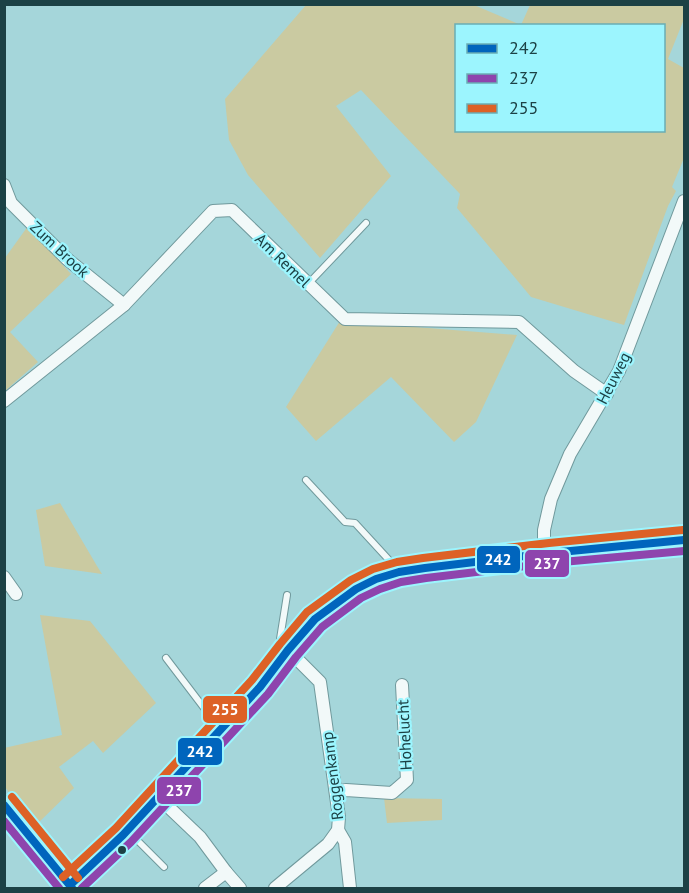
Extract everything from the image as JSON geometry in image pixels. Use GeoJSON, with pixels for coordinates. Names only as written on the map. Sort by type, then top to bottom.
{"type":"FeatureCollection","features":[{"type":"Feature","properties":{"kind":"main road"},"geometry":{"type":"LineString","coordinates":[[4,804],[67,886]]}},
{"type":"Feature","properties":{"kind":"street","name":"Zum Brook"},"geometry":{"type":"LineString","coordinates":[[4,185],[11,203],[59,251],[124,305]]}},
{"type":"Feature","properties":{"kind":"street","name":"Heuweg"},"geometry":{"type":"LineString","coordinates":[[544,554],[544,530],[551,499],[570,454],[607,394],[622,364],[684,201]]}},
{"type":"Feature","properties":{"kind":"street","name":"Am Remel"},"geometry":{"type":"LineString","coordinates":[[4,401],[124,305],[213,211],[232,210],[345,319],[519,322],[574,371],[607,394]]}},
{"type":"Feature","properties":{"kind":"street"},"geometry":{"type":"LineString","coordinates":[[67,886],[100,858],[221,730],[260,687],[315,619],[356,589],[395,573],[426,568],[684,540]]}},
{"type":"Feature","properties":{"kind":"street"},"geometry":{"type":"LineString","coordinates":[[4,577],[16,594]]}},
{"type":"Feature","properties":{"kind":"street","name":"Roggenkamp"},"geometry":{"type":"LineString","coordinates":[[275,888],[328,844],[338,830],[339,817],[320,682],[288,650]]}},
{"type":"Feature","properties":{"kind":"street","name":"Hohelucht"},"geometry":{"type":"LineString","coordinates":[[336,792],[346,790],[392,793],[407,780],[402,685]]}},
{"type":"Feature","properties":{"kind":"street"},"geometry":{"type":"LineString","coordinates":[[158,797],[200,837],[240,888]]}},
{"type":"Feature","properties":{"kind":"street"},"geometry":{"type":"LineString","coordinates":[[338,830],[345,842],[350,888]]}},
{"type":"Feature","properties":{"kind":"street"},"geometry":{"type":"LineString","coordinates":[[205,888],[226,872]]}},
{"type":"Feature","properties":{"kind":"lane"},"geometry":{"type":"LineString","coordinates":[[308,284],[366,223]]}},
{"type":"Feature","properties":{"kind":"lane"},"geometry":{"type":"LineString","coordinates":[[306,480],[345,522],[355,523],[389,560],[395,573]]}},
{"type":"Feature","properties":{"kind":"lane"},"geometry":{"type":"LineString","coordinates":[[286,595],[280,639],[281,644],[288,650]]}},
{"type":"Feature","properties":{"kind":"lane"},"geometry":{"type":"LineString","coordinates":[[166,658],[221,730]]}},
{"type":"Feature","properties":{"kind":"lane"},"geometry":{"type":"LineString","coordinates":[[127,830],[164,867]]}},
{"type":"Feature","properties":{"kind":"green space"},"geometry":{"type":"Polygon","coordinates":[[[306,5],[474,5],[519,24],[455,24],[455,132],[665,132],[665,24],[521,24],[530,5],[684,5],[684,19],[668,59],[684,68],[684,158],[672,187],[676,191],[668,206],[624,325],[531,297],[457,208],[460,194],[361,90],[336,106],[391,176],[320,258],[248,175],[229,140],[225,99],[306,5]]]}},
{"type":"Feature","properties":{"kind":"green space"},"geometry":{"type":"Polygon","coordinates":[[[28,226],[71,274],[10,332],[38,362],[5,391],[5,258],[28,226]]]}},
{"type":"Feature","properties":{"kind":"green space"},"geometry":{"type":"Polygon","coordinates":[[[340,321],[517,335],[476,422],[454,442],[391,377],[316,441],[286,407],[340,321]]]}},
{"type":"Feature","properties":{"kind":"green space"},"geometry":{"type":"Polygon","coordinates":[[[60,503],[102,574],[45,566],[36,510],[60,503]]]}},
{"type":"Feature","properties":{"kind":"green space"},"geometry":{"type":"Polygon","coordinates":[[[40,615],[90,621],[156,703],[103,753],[93,741],[59,767],[74,788],[34,827],[5,787],[4,748],[62,735],[40,615]]]}},
{"type":"Feature","properties":{"kind":"green space"},"geometry":{"type":"Polygon","coordinates":[[[384,798],[442,799],[442,820],[387,823],[384,798]]]}},
{"type":"Feature","properties":{"kind":"transit line","name":"255"},"geometry":{"type":"LineString","coordinates":[[63,877],[116,828],[252,680],[307,612],[351,580],[373,569],[423,558],[683,530]]}},
{"type":"Feature","properties":{"kind":"transit line","name":"242"},"geometry":{"type":"LineString","coordinates":[[70,885],[123,835],[260,687],[315,619],[356,589],[376,579],[425,568],[684,540]]}},
{"type":"Feature","properties":{"kind":"transit line","name":"237"},"geometry":{"type":"LineString","coordinates":[[82,888],[131,842],[268,694],[322,627],[361,598],[401,582],[426,578],[551,563],[684,551]]}},
{"type":"Feature","properties":{"kind":"transit line","name":"255"},"geometry":{"type":"LineString","coordinates":[[12,797],[78,878]]}},
{"type":"Feature","properties":{"kind":"transit line","name":"242"},"geometry":{"type":"LineString","coordinates":[[4,805],[72,888]]}},
{"type":"Feature","properties":{"kind":"transit line","name":"237"},"geometry":{"type":"LineString","coordinates":[[4,821],[59,888]]}}]}
